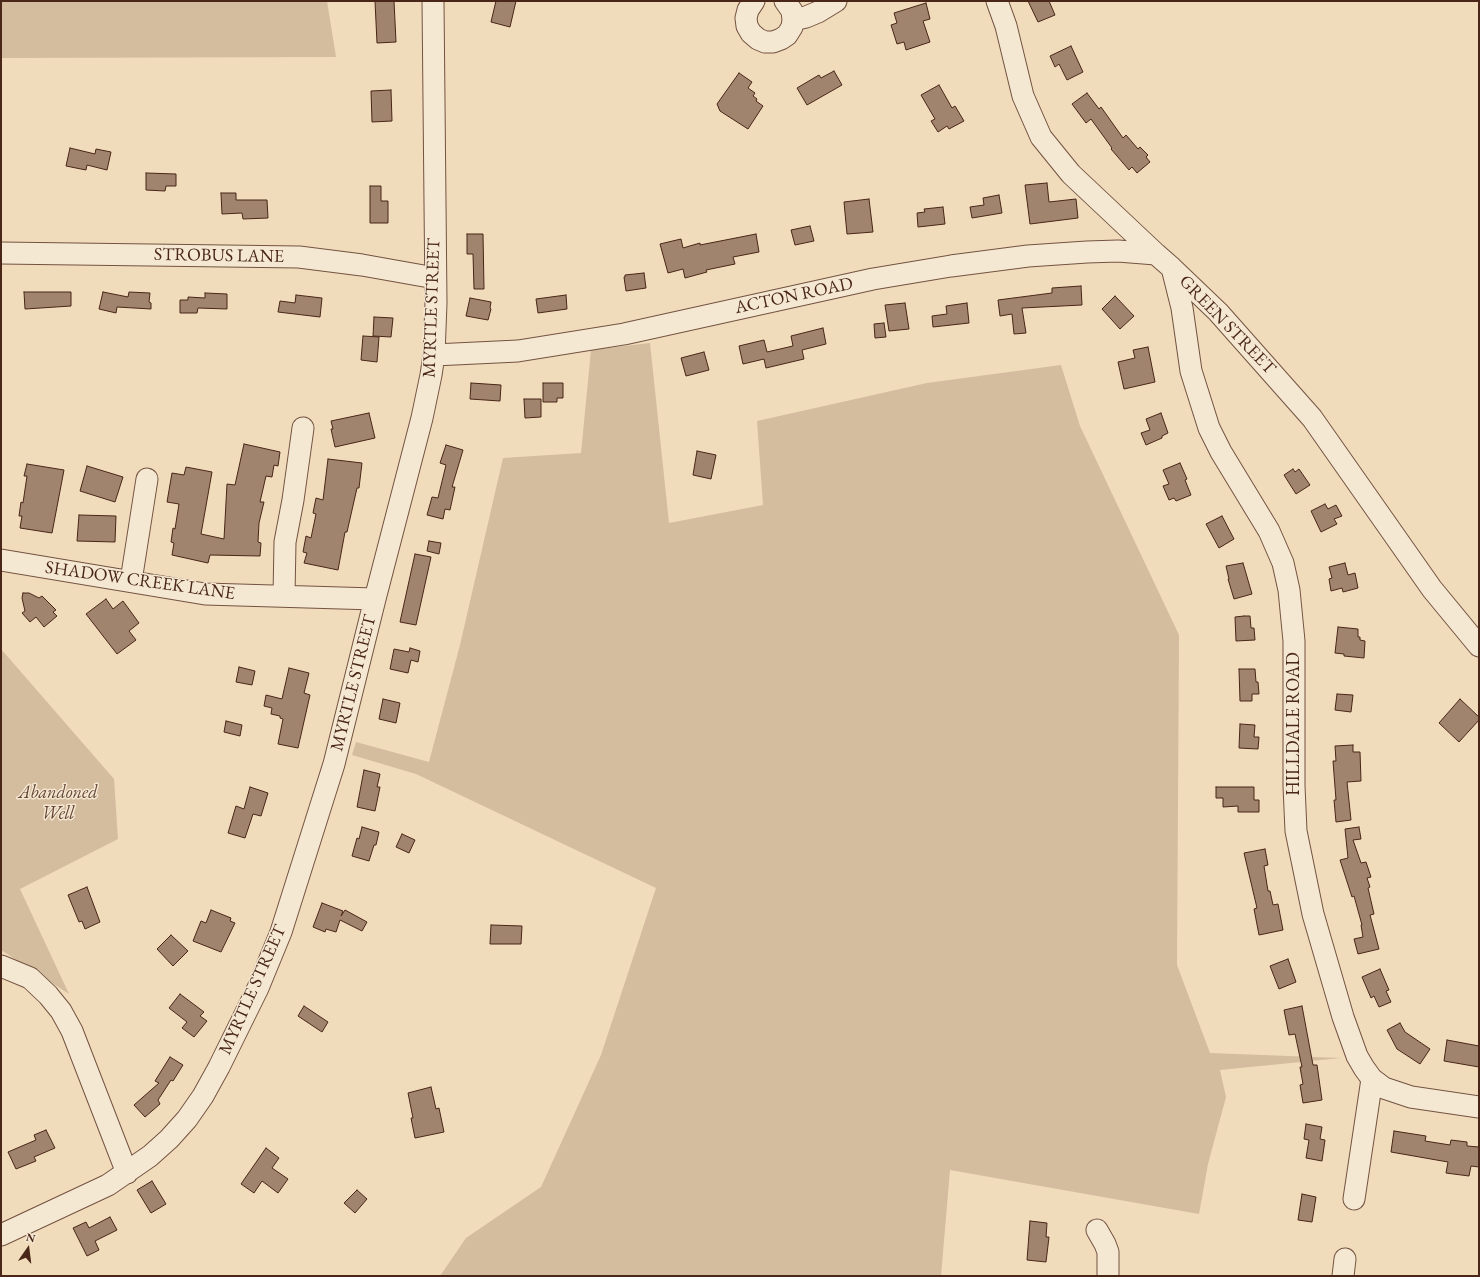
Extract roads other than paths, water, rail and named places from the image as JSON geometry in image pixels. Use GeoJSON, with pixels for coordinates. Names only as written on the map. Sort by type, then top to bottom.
{"type":"FeatureCollection","features":[{"type":"Feature","properties":{"kind":"street","name":"MYRTLE STREET"},"geometry":{"type":"LineString","coordinates":[[1,1235],[108,1185],[150,1156],[169,1139],[187,1119],[203,1096],[219,1067],[267,967],[281,932],[330,779],[424,411],[434,355],[436,303],[433,1]]}},
{"type":"Feature","properties":{"kind":"street"},"geometry":{"type":"LineString","coordinates":[[754,1],[748,10],[746,18],[747,26],[751,33],[758,39],[765,42],[773,42],[787,35],[792,27],[789,10]]}},
{"type":"Feature","properties":{"kind":"street"},"geometry":{"type":"LineString","coordinates":[[789,10],[806,17],[818,12],[836,1]]}},
{"type":"Feature","properties":{"kind":"street","name":"GREEN STREET"},"geometry":{"type":"LineString","coordinates":[[997,1],[1006,26],[1023,96],[1041,136],[1071,174],[1218,312],[1312,418],[1432,589],[1479,646]]}},
{"type":"Feature","properties":{"kind":"street","name":"ACTON ROAD"},"geometry":{"type":"LineString","coordinates":[[434,355],[518,351],[624,334],[873,279],[951,266],[1028,256],[1087,252],[1118,251],[1156,254]]}},
{"type":"Feature","properties":{"kind":"street","name":"STROBUS LANE"},"geometry":{"type":"LineString","coordinates":[[1,253],[299,257],[362,265],[435,278]]}},
{"type":"Feature","properties":{"kind":"street","name":"HILLDALE ROAD"},"geometry":{"type":"LineString","coordinates":[[1172,268],[1182,308],[1192,371],[1209,428],[1221,452],[1269,531],[1282,563],[1289,590],[1294,641],[1294,786],[1296,831],[1313,914],[1342,1017],[1357,1056],[1364,1068],[1372,1079],[1384,1088],[1411,1097],[1479,1107]]}},
{"type":"Feature","properties":{"kind":"street"},"geometry":{"type":"LineString","coordinates":[[284,596],[285,542],[293,500],[303,428]]}},
{"type":"Feature","properties":{"kind":"street"},"geometry":{"type":"LineString","coordinates":[[131,581],[147,479]]}},
{"type":"Feature","properties":{"kind":"street","name":"SHADOW CREEK LANE"},"geometry":{"type":"LineString","coordinates":[[1,560],[205,594],[375,599]]}},
{"type":"Feature","properties":{"kind":"street"},"geometry":{"type":"LineString","coordinates":[[1,966],[30,978],[48,995],[61,1011],[72,1031],[127,1172]]}},
{"type":"Feature","properties":{"kind":"street"},"geometry":{"type":"LineString","coordinates":[[1354,1199],[1372,1079]]}},
{"type":"Feature","properties":{"kind":"street"},"geometry":{"type":"LineString","coordinates":[[1097,1230],[1108,1252],[1108,1276]]}},
{"type":"Feature","properties":{"kind":"park label","name":"Abandoned Well"},"geometry":{"type":"Point","coordinates":[58,803]}}]}
